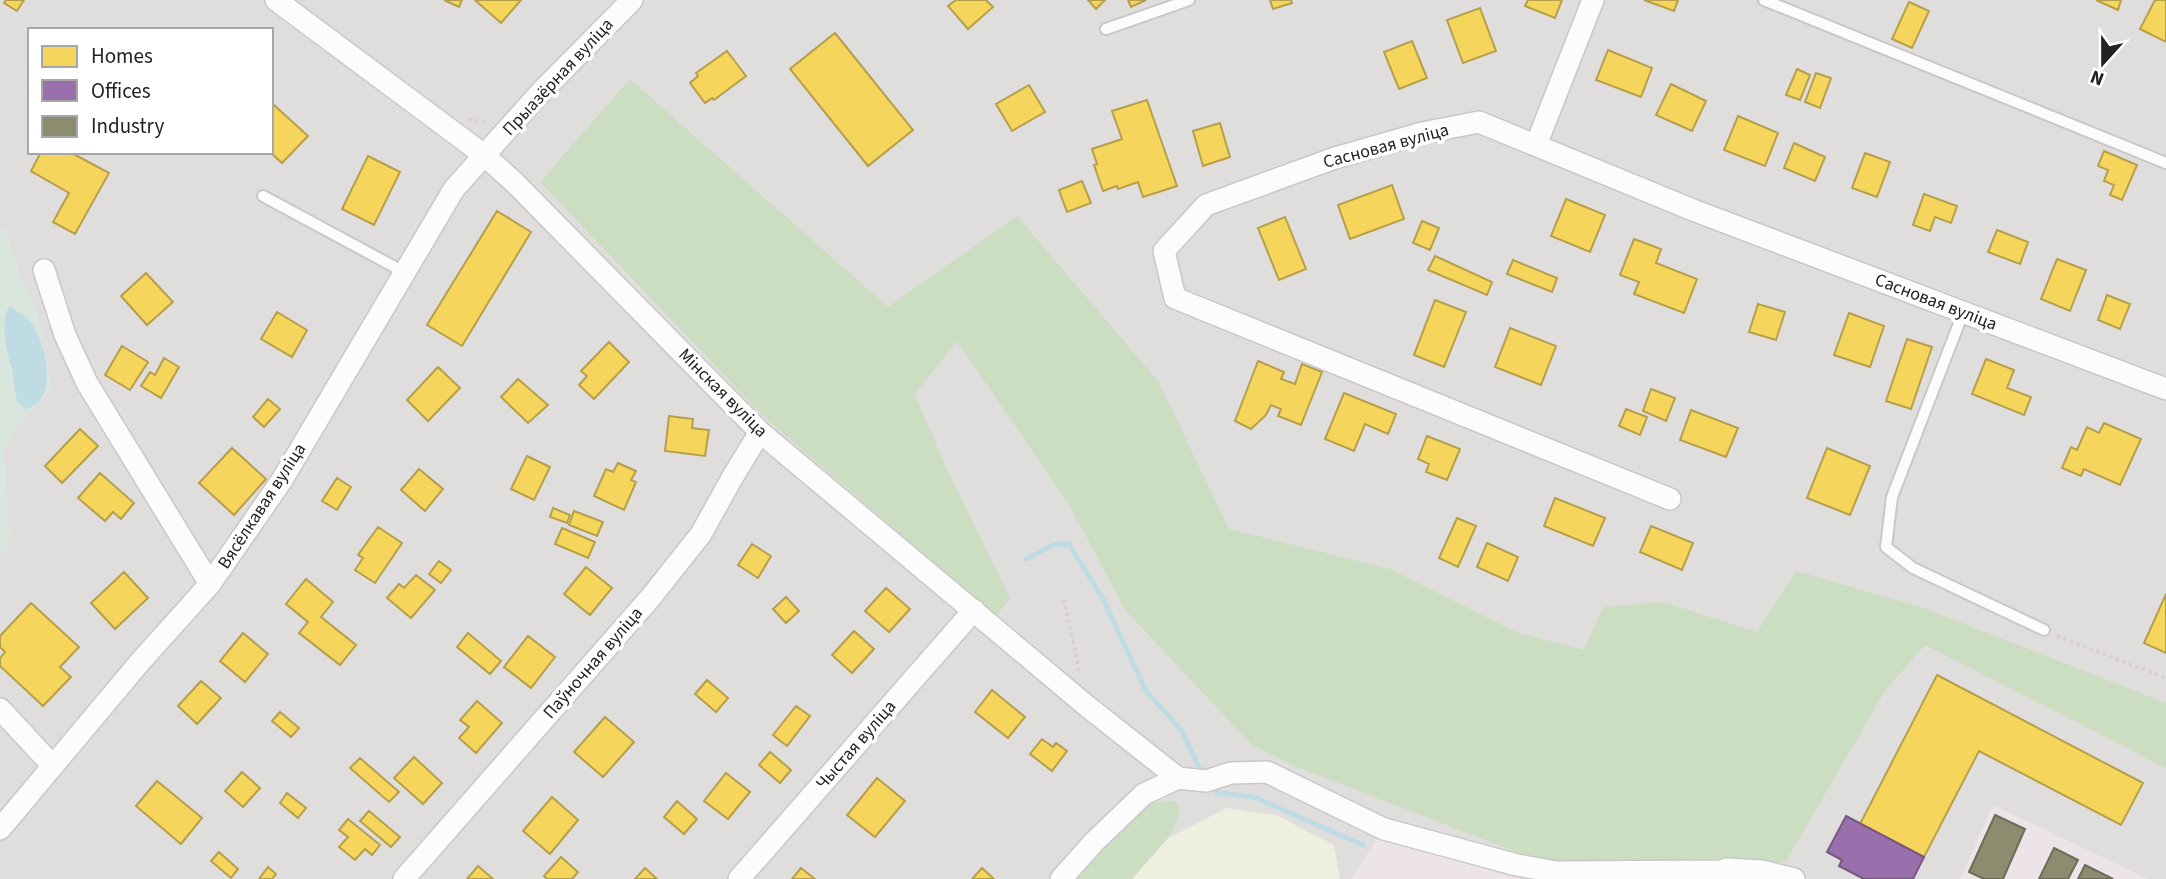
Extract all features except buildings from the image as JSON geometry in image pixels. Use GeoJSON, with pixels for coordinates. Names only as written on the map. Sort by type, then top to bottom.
{"type":"FeatureCollection","features":[{"type":"Feature","properties":{"kind":"street","name":"Мінская вуліца"},"geometry":{"type":"LineString","coordinates":[[276,0],[484,155],[515,183],[760,432],[1088,707],[1178,778]]}},
{"type":"Feature","properties":{"kind":"street","name":"Прыазёрная вуліца"},"geometry":{"type":"LineString","coordinates":[[484,155],[541,92],[632,0]]}},
{"type":"Feature","properties":{"kind":"street"},"geometry":{"type":"LineString","coordinates":[[1536,145],[1592,0]]}},
{"type":"Feature","properties":{"kind":"street","name":"Сасновая вуліца"},"geometry":{"type":"LineString","coordinates":[[1670,499],[1175,298],[1164,250],[1206,205],[1335,158],[1422,133],[1479,122],[1693,210],[2166,389]]}},
{"type":"Feature","properties":{"kind":"street","name":"Вясёлкавая вуліца"},"geometry":{"type":"LineString","coordinates":[[0,829],[210,583],[282,480],[454,188],[484,155]]}},
{"type":"Feature","properties":{"kind":"street"},"geometry":{"type":"LineString","coordinates":[[44,270],[65,335],[88,383],[210,583]]}},
{"type":"Feature","properties":{"kind":"street","name":"Паўночная вуліца"},"geometry":{"type":"LineString","coordinates":[[404,879],[651,597],[701,534],[760,432]]}},
{"type":"Feature","properties":{"kind":"street","name":"Чыстая вуліца"},"geometry":{"type":"LineString","coordinates":[[738,879],[974,611]]}},
{"type":"Feature","properties":{"kind":"street"},"geometry":{"type":"LineString","coordinates":[[0,709],[53,766]]}},
{"type":"Feature","properties":{"kind":"street"},"geometry":{"type":"LineString","coordinates":[[1061,879],[1094,842],[1144,794],[1178,778],[1206,781],[1231,773],[1267,772],[1384,829],[1517,865],[1556,872],[1720,875],[1726,869],[1762,871],[1794,879]]}},
{"type":"Feature","properties":{"kind":"lane"},"geometry":{"type":"LineString","coordinates":[[1106,29],[1189,0]]}},
{"type":"Feature","properties":{"kind":"lane"},"geometry":{"type":"LineString","coordinates":[[1763,0],[2166,163]]}},
{"type":"Feature","properties":{"kind":"lane"},"geometry":{"type":"LineString","coordinates":[[263,196],[404,272]]}},
{"type":"Feature","properties":{"kind":"lane"},"geometry":{"type":"LineString","coordinates":[[1963,313],[1892,497],[1886,547],[1913,568],[2044,630]]}},
{"type":"Feature","properties":{"kind":"path"},"geometry":{"type":"LineString","coordinates":[[1064,599],[1088,707]]}},
{"type":"Feature","properties":{"kind":"path"},"geometry":{"type":"LineString","coordinates":[[2044,630],[2166,678]]}},
{"type":"Feature","properties":{"kind":"shaded area"},"geometry":{"type":"Polygon","coordinates":[[[0,0],[2166,0],[2166,879],[0,879],[0,0]]]}},
{"type":"Feature","properties":{"kind":"shaded area"},"geometry":{"type":"Polygon","coordinates":[[[0,228],[5,229],[22,280],[37,310],[52,387],[4,447],[10,545],[0,556],[0,228]]]}},
{"type":"Feature","properties":{"kind":"shaded area"},"geometry":{"type":"Polygon","coordinates":[[[1993,805],[2148,879],[1960,879],[1993,805]]]}},
{"type":"Feature","properties":{"kind":"shaded area"},"geometry":{"type":"Polygon","coordinates":[[[1379,836],[1501,874],[1522,879],[1351,879],[1379,836]]]}},
{"type":"Feature","properties":{"kind":"green space"},"geometry":{"type":"Polygon","coordinates":[[[630,79],[888,307],[1017,216],[1158,381],[1229,529],[1390,569],[1518,633],[1584,650],[1603,607],[1663,602],[1757,632],[1796,571],[1924,608],[2166,703],[2166,768],[1925,645],[1885,691],[1785,863],[1750,858],[1545,863],[1292,765],[1252,745],[1125,610],[1070,506],[957,341],[915,394],[944,463],[1010,598],[996,616],[763,416],[540,182],[630,79]]]}},
{"type":"Feature","properties":{"kind":"green space"},"geometry":{"type":"Polygon","coordinates":[[[1176,801],[1180,814],[1167,839],[1132,879],[1069,879],[1148,803],[1176,801]]]}},
{"type":"Feature","properties":{"kind":"green space"},"geometry":{"type":"Polygon","coordinates":[[[1226,808],[1276,815],[1334,845],[1340,879],[1132,879],[1167,839],[1226,808]]]}},
{"type":"Feature","properties":{"kind":"water"},"geometry":{"type":"Polygon","coordinates":[[[10,307],[29,320],[45,354],[47,382],[44,394],[37,403],[27,409],[17,401],[7,348],[5,316],[10,307]]]}},
{"type":"Feature","properties":{"kind":"waterway"},"geometry":{"type":"LineString","coordinates":[[1026,559],[1053,545],[1069,544],[1103,599],[1146,691],[1182,731],[1203,776]]}},
{"type":"Feature","properties":{"kind":"waterway"},"geometry":{"type":"LineString","coordinates":[[1211,786],[1219,793],[1254,797],[1363,845]]}}]}
